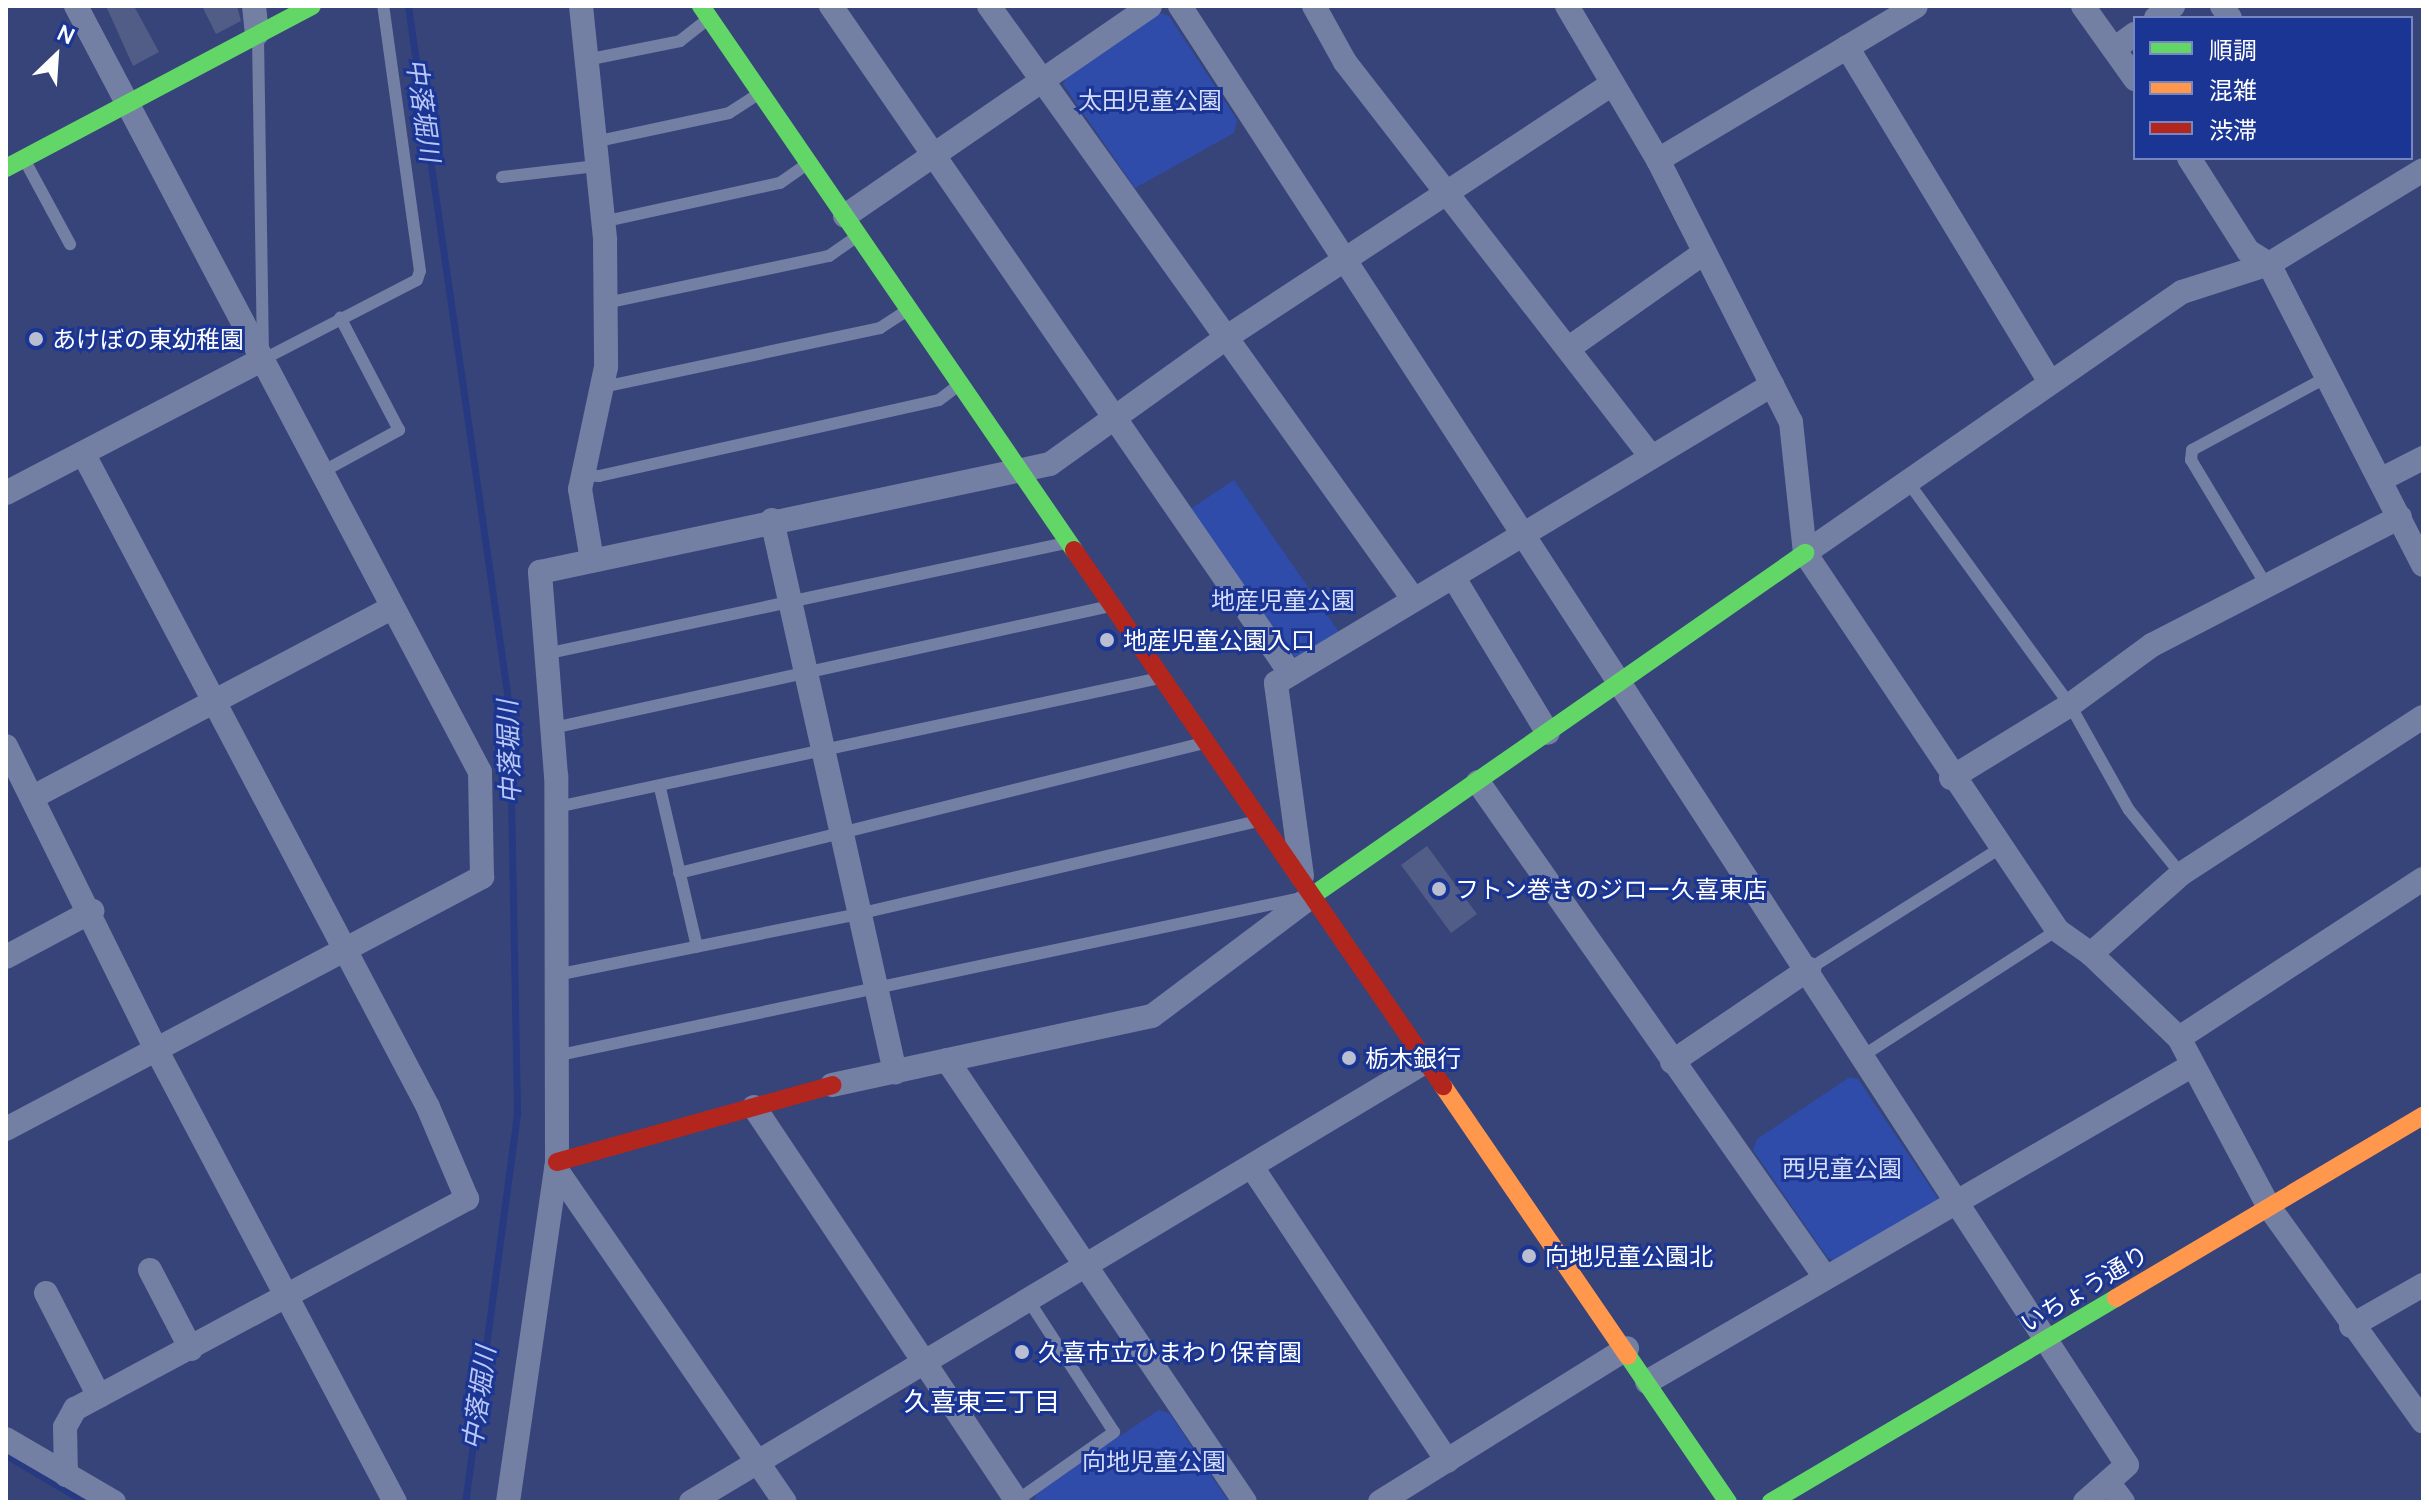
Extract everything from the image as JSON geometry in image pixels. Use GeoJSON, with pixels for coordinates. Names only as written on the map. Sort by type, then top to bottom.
{"type":"FeatureCollection","features":[{"type":"Feature","properties":{"kind":"street"},"geometry":{"type":"LineString","coordinates":[[6,1129],[482,877],[480,772],[76,6]]}},
{"type":"Feature","properties":{"kind":"street"},"geometry":{"type":"LineString","coordinates":[[254,6],[257,34]]}},
{"type":"Feature","properties":{"kind":"street"},"geometry":{"type":"LineString","coordinates":[[6,168],[312,6]]}},
{"type":"Feature","properties":{"kind":"street"},"geometry":{"type":"LineString","coordinates":[[581,6],[602,222],[606,303],[603,387],[580,475],[592,560]]}},
{"type":"Feature","properties":{"kind":"street"},"geometry":{"type":"LineString","coordinates":[[831,6],[1291,674]]}},
{"type":"Feature","properties":{"kind":"street"},"geometry":{"type":"LineString","coordinates":[[989,6],[1230,335],[1412,597]]}},
{"type":"Feature","properties":{"kind":"street"},"geometry":{"type":"LineString","coordinates":[[852,225],[932,153],[1150,6]]}},
{"type":"Feature","properties":{"kind":"street"},"geometry":{"type":"LineString","coordinates":[[1180,6],[1623,681],[2127,1465],[2085,1502]]}},
{"type":"Feature","properties":{"kind":"street"},"geometry":{"type":"LineString","coordinates":[[1314,6],[1345,62],[1450,193],[1651,457]]}},
{"type":"Feature","properties":{"kind":"street"},"geometry":{"type":"LineString","coordinates":[[1567,6],[1658,160],[1791,422],[1805,553],[1951,778],[2057,930],[2091,954],[2179,1038],[2191,1066],[2269,1207],[2351,1326],[2423,1421]]}},
{"type":"Feature","properties":{"kind":"street"},"geometry":{"type":"LineString","coordinates":[[2083,6],[2133,76]]}},
{"type":"Feature","properties":{"kind":"street"},"geometry":{"type":"LineString","coordinates":[[1658,160],[1911,7]]}},
{"type":"Feature","properties":{"kind":"street"},"geometry":{"type":"LineString","coordinates":[[706,12],[1260,820],[1627,1348],[1728,1502]]}},
{"type":"Feature","properties":{"kind":"street"},"geometry":{"type":"LineString","coordinates":[[2114,49],[2133,35]]}},
{"type":"Feature","properties":{"kind":"street"},"geometry":{"type":"LineString","coordinates":[[1847,47],[2050,382]]}},
{"type":"Feature","properties":{"kind":"street"},"geometry":{"type":"LineString","coordinates":[[508,1502],[556,1165],[560,1055],[557,807],[540,572],[1056,460],[1230,335],[1347,262],[1611,85]]}},
{"type":"Feature","properties":{"kind":"street"},"geometry":{"type":"LineString","coordinates":[[2190,160],[2248,251],[2269,264],[2423,565]]}},
{"type":"Feature","properties":{"kind":"street"},"geometry":{"type":"LineString","coordinates":[[556,1165],[832,1085],[1152,1016],[1307,888],[1478,782],[2182,292],[2269,264],[2423,170]]}},
{"type":"Feature","properties":{"kind":"street"},"geometry":{"type":"LineString","coordinates":[[1569,348],[1705,252]]}},
{"type":"Feature","properties":{"kind":"street"},"geometry":{"type":"LineString","coordinates":[[6,493],[262,360]]}},
{"type":"Feature","properties":{"kind":"street"},"geometry":{"type":"LineString","coordinates":[[1307,888],[1276,683],[1412,597],[1454,578],[1525,531],[1772,385]]}},
{"type":"Feature","properties":{"kind":"street"},"geometry":{"type":"LineString","coordinates":[[66,1475],[65,1427],[75,1409],[287,1299],[467,1199],[428,1107],[83,453]]}},
{"type":"Feature","properties":{"kind":"street"},"geometry":{"type":"LineString","coordinates":[[2380,480],[2423,458]]}},
{"type":"Feature","properties":{"kind":"street"},"geometry":{"type":"LineString","coordinates":[[1951,778],[2070,705],[2152,645],[2268,588],[2400,517]]}},
{"type":"Feature","properties":{"kind":"street"},"geometry":{"type":"LineString","coordinates":[[772,520],[895,1072]]}},
{"type":"Feature","properties":{"kind":"street"},"geometry":{"type":"LineString","coordinates":[[1454,578],[1548,733]]}},
{"type":"Feature","properties":{"kind":"street"},"geometry":{"type":"LineString","coordinates":[[33,797],[391,608]]}},
{"type":"Feature","properties":{"kind":"street"},"geometry":{"type":"LineString","coordinates":[[2091,954],[2181,874],[2423,717]]}},
{"type":"Feature","properties":{"kind":"street"},"geometry":{"type":"LineString","coordinates":[[6,746],[92,911],[156,1049],[395,1502]]}},
{"type":"Feature","properties":{"kind":"street"},"geometry":{"type":"LineString","coordinates":[[1478,782],[1825,1277]]}},
{"type":"Feature","properties":{"kind":"street"},"geometry":{"type":"LineString","coordinates":[[2179,1038],[2423,879]]}},
{"type":"Feature","properties":{"kind":"street"},"geometry":{"type":"LineString","coordinates":[[6,957],[92,911]]}},
{"type":"Feature","properties":{"kind":"street"},"geometry":{"type":"LineString","coordinates":[[1672,1062],[1809,969]]}},
{"type":"Feature","properties":{"kind":"street"},"geometry":{"type":"LineString","coordinates":[[947,1060],[1245,1502]]}},
{"type":"Feature","properties":{"kind":"street"},"geometry":{"type":"LineString","coordinates":[[691,1502],[1086,1268],[1428,1060]]}},
{"type":"Feature","properties":{"kind":"street"},"geometry":{"type":"LineString","coordinates":[[1647,1382],[1825,1277],[1960,1203],[2191,1066]]}},
{"type":"Feature","properties":{"kind":"street"},"geometry":{"type":"LineString","coordinates":[[754,1107],[1016,1501]]}},
{"type":"Feature","properties":{"kind":"street","name":"いちょう通り"},"geometry":{"type":"LineString","coordinates":[[1771,1502],[2423,1116]]}},
{"type":"Feature","properties":{"kind":"street"},"geometry":{"type":"LineString","coordinates":[[556,1165],[785,1502]]}},
{"type":"Feature","properties":{"kind":"street"},"geometry":{"type":"LineString","coordinates":[[1252,1167],[1447,1461]]}},
{"type":"Feature","properties":{"kind":"street"},"geometry":{"type":"LineString","coordinates":[[150,1270],[191,1349]]}},
{"type":"Feature","properties":{"kind":"street"},"geometry":{"type":"LineString","coordinates":[[2351,1326],[2423,1285]]}},
{"type":"Feature","properties":{"kind":"street"},"geometry":{"type":"LineString","coordinates":[[46,1293],[99,1396]]}},
{"type":"Feature","properties":{"kind":"street"},"geometry":{"type":"LineString","coordinates":[[1380,1502],[1627,1348]]}},
{"type":"Feature","properties":{"kind":"street"},"geometry":{"type":"LineString","coordinates":[[6,1439],[114,1502]]}},
{"type":"Feature","properties":{"kind":"street"},"geometry":{"type":"LineString","coordinates":[[2108,1482],[2123,1502]]}},
{"type":"Feature","properties":{"kind":"lane"},"geometry":{"type":"LineString","coordinates":[[257,34],[262,360],[340,317],[417,280],[420,271],[383,6]]}},
{"type":"Feature","properties":{"kind":"lane"},"geometry":{"type":"LineString","coordinates":[[586,60],[680,41],[706,12]]}},
{"type":"Feature","properties":{"kind":"lane"},"geometry":{"type":"LineString","coordinates":[[502,177],[595,154],[729,113],[761,93]]}},
{"type":"Feature","properties":{"kind":"lane"},"geometry":{"type":"LineString","coordinates":[[24,159],[70,244]]}},
{"type":"Feature","properties":{"kind":"lane"},"geometry":{"type":"LineString","coordinates":[[602,222],[780,183],[809,163]]}},
{"type":"Feature","properties":{"kind":"lane"},"geometry":{"type":"LineString","coordinates":[[606,303],[829,256],[852,225]]}},
{"type":"Feature","properties":{"kind":"lane"},"geometry":{"type":"LineString","coordinates":[[603,387],[880,328],[910,309]]}},
{"type":"Feature","properties":{"kind":"lane"},"geometry":{"type":"LineString","coordinates":[[322,472],[399,430],[340,317]]}},
{"type":"Feature","properties":{"kind":"lane"},"geometry":{"type":"LineString","coordinates":[[2268,588],[2191,460],[2192,450],[2325,378]]}},
{"type":"Feature","properties":{"kind":"lane"},"geometry":{"type":"LineString","coordinates":[[580,475],[599,476],[939,400],[960,384]]}},
{"type":"Feature","properties":{"kind":"lane"},"geometry":{"type":"LineString","coordinates":[[1908,482],[2070,705],[2129,810],[2181,874]]}},
{"type":"Feature","properties":{"kind":"lane"},"geometry":{"type":"LineString","coordinates":[[545,654],[1070,543]]}},
{"type":"Feature","properties":{"kind":"lane"},"geometry":{"type":"LineString","coordinates":[[553,728],[806,676],[1113,605]]}},
{"type":"Feature","properties":{"kind":"lane"},"geometry":{"type":"LineString","coordinates":[[557,807],[823,754],[1162,677]]}},
{"type":"Feature","properties":{"kind":"lane"},"geometry":{"type":"LineString","coordinates":[[679,873],[1207,742]]}},
{"type":"Feature","properties":{"kind":"lane"},"geometry":{"type":"LineString","coordinates":[[660,788],[697,947]]}},
{"type":"Feature","properties":{"kind":"lane"},"geometry":{"type":"LineString","coordinates":[[561,974],[858,914],[1260,820]]}},
{"type":"Feature","properties":{"kind":"lane"},"geometry":{"type":"LineString","coordinates":[[1809,969],[1999,849]]}},
{"type":"Feature","properties":{"kind":"lane"},"geometry":{"type":"LineString","coordinates":[[560,1055],[1307,888]]}},
{"type":"Feature","properties":{"kind":"lane"},"geometry":{"type":"LineString","coordinates":[[1864,1055],[2057,930]]}},
{"type":"Feature","properties":{"kind":"lane"},"geometry":{"type":"LineString","coordinates":[[1016,1501],[1114,1432],[1029,1301]]}},
{"type":"Feature","properties":{"kind":"green space","name":"太田児童公園"},"geometry":{"type":"Polygon","coordinates":[[[1160,13],[1169,16],[1237,120],[1234,133],[1135,188],[1063,84],[1068,74],[1160,13]]]}},
{"type":"Feature","properties":{"kind":"green space","name":"地産児童公園"},"geometry":{"type":"Polygon","coordinates":[[[1234,480],[1341,635],[1297,660],[1189,510],[1234,480]]]}},
{"type":"Feature","properties":{"kind":"green space","name":"西児童公園"},"geometry":{"type":"Polygon","coordinates":[[[1850,1077],[1858,1079],[1939,1200],[1836,1262],[1827,1257],[1753,1150],[1757,1139],[1850,1077]]]}},
{"type":"Feature","properties":{"kind":"green space","name":"向地児童公園"},"geometry":{"type":"Polygon","coordinates":[[[1159,1410],[1170,1414],[1229,1502],[1034,1502],[1037,1491],[1159,1410]]]}},
{"type":"Feature","properties":{"kind":"building"},"geometry":{"type":"Polygon","coordinates":[[[106,6],[134,6],[159,52],[133,66],[106,6]]]}},
{"type":"Feature","properties":{"kind":"building"},"geometry":{"type":"Polygon","coordinates":[[[202,6],[237,6],[241,21],[216,34],[202,6]]]}},
{"type":"Feature","properties":{"kind":"building","name":"フトン巻きのジロー久喜東店"},"geometry":{"type":"Polygon","coordinates":[[[1427,846],[1477,914],[1451,933],[1401,865],[1427,846]]]}},
{"type":"Feature","properties":{"kind":"waterway","name":"中落堀川"},"geometry":{"type":"LineString","coordinates":[[408,6],[507,692],[517,1114],[465,1502]]}},
{"type":"Feature","properties":{"kind":"waterway"},"geometry":{"type":"LineString","coordinates":[[6,1455],[85,1502]]}},
{"type":"Feature","properties":{"kind":"traffic: fast"},"geometry":{"type":"LineString","coordinates":[[6,168],[312,6]]}},
{"type":"Feature","properties":{"kind":"traffic: fast"},"geometry":{"type":"LineString","coordinates":[[701,6],[1074,550]]}},
{"type":"Feature","properties":{"kind":"traffic: fast"},"geometry":{"type":"LineString","coordinates":[[1312,896],[1805,553]]}},
{"type":"Feature","properties":{"kind":"traffic: fast"},"geometry":{"type":"LineString","coordinates":[[1771,1502],[2116,1298]]}},
{"type":"Feature","properties":{"kind":"traffic: fast"},"geometry":{"type":"LineString","coordinates":[[1628,1356],[1728,1502]]}},
{"type":"Feature","properties":{"kind":"traffic: slow"},"geometry":{"type":"LineString","coordinates":[[1443,1086],[1628,1356]]}},
{"type":"Feature","properties":{"kind":"traffic: slow"},"geometry":{"type":"LineString","coordinates":[[2116,1298],[2423,1116]]}},
{"type":"Feature","properties":{"kind":"traffic: jam"},"geometry":{"type":"LineString","coordinates":[[1074,550],[1443,1086]]}},
{"type":"Feature","properties":{"kind":"traffic: jam"},"geometry":{"type":"LineString","coordinates":[[557,1162],[832,1085]]}},
{"type":"Feature","properties":{"kind":"place","name":"あけぼの東幼稚園"},"geometry":{"type":"Point","coordinates":[36,339]}},
{"type":"Feature","properties":{"kind":"place","name":"地産児童公園入口"},"geometry":{"type":"Point","coordinates":[1107,640]}},
{"type":"Feature","properties":{"kind":"place","name":"フトン巻きのジロー久喜東店"},"geometry":{"type":"Point","coordinates":[1439,889]}},
{"type":"Feature","properties":{"kind":"place","name":"栃木銀行"},"geometry":{"type":"Point","coordinates":[1349,1058]}},
{"type":"Feature","properties":{"kind":"place","name":"向地児童公園北"},"geometry":{"type":"Point","coordinates":[1529,1256]}},
{"type":"Feature","properties":{"kind":"place","name":"久喜市立ひまわり保育園"},"geometry":{"type":"Point","coordinates":[1022,1352]}},
{"type":"Feature","properties":{"kind":"district","name":"久喜東三丁目"},"geometry":{"type":"Point","coordinates":[982,1402]}}]}
